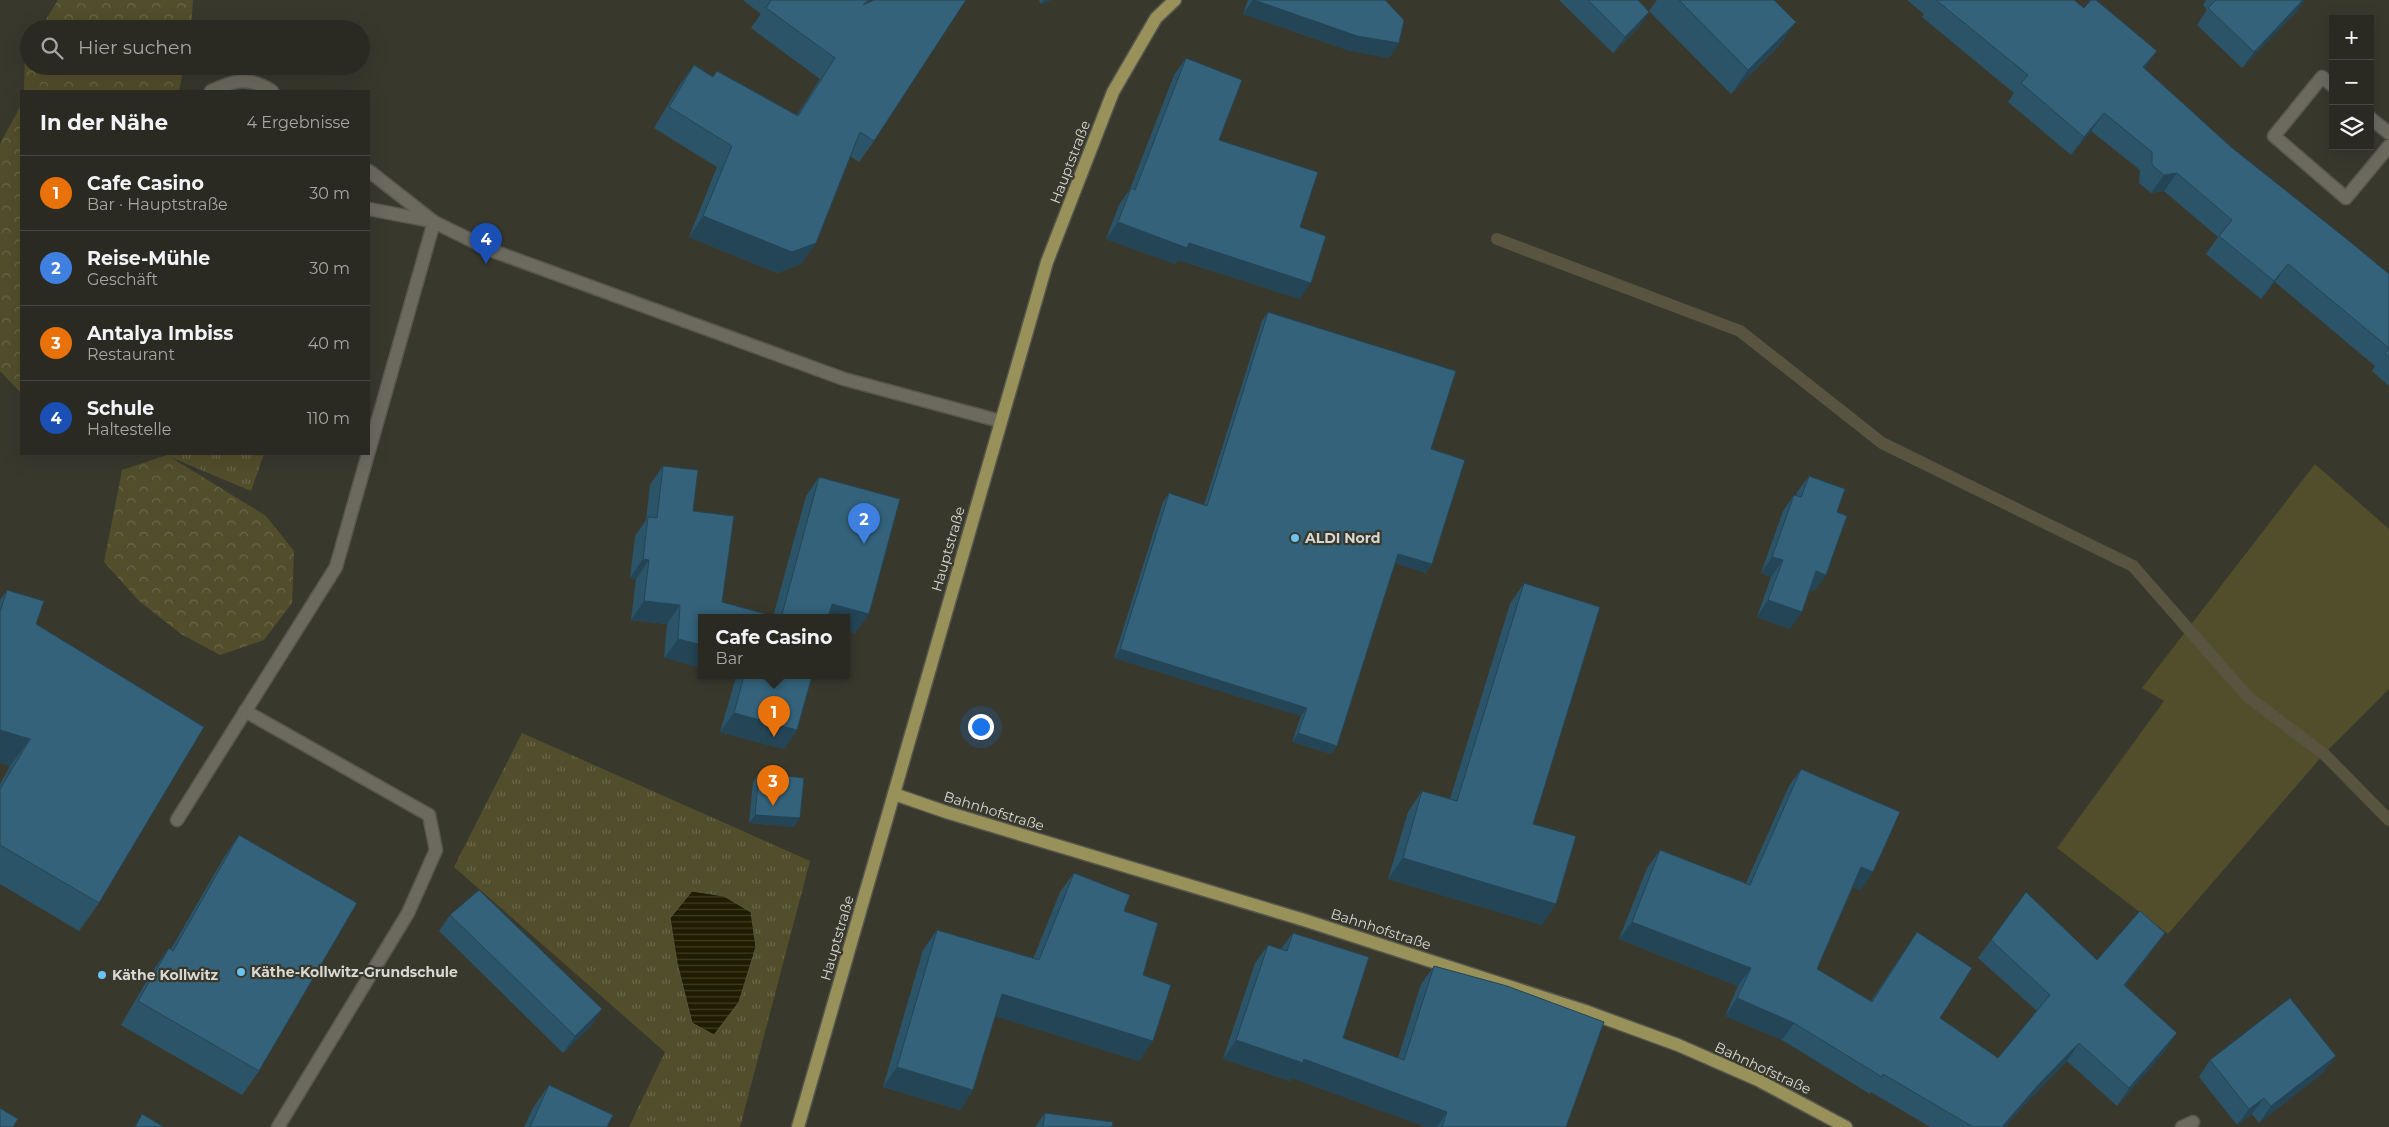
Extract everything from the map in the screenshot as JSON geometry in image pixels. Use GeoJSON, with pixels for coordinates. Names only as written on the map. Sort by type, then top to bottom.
{"type":"FeatureCollection","features":[{"type":"Feature","properties":{"kind":"main road","name":"Hauptstraße"},"geometry":{"type":"LineString","coordinates":[[798,1127],[1000,420],[1048,262],[1112,92],[1156,18],[1175,0]]}},
{"type":"Feature","properties":{"kind":"main road","name":"Bahnhofstraße"},"geometry":{"type":"LineString","coordinates":[[894,794],[946,812],[1304,920],[1586,1010],[1678,1045],[1758,1080],[1846,1127]]}},
{"type":"Feature","properties":{"kind":"street"},"geometry":{"type":"LineString","coordinates":[[2329,83],[2322,77],[2274,136],[2346,198],[2389,146]]}},
{"type":"Feature","properties":{"kind":"street"},"geometry":{"type":"LineString","coordinates":[[213,90],[233,81],[258,82],[270,90]]}},
{"type":"Feature","properties":{"kind":"street"},"geometry":{"type":"LineString","coordinates":[[2374,121],[2389,133]]}},
{"type":"Feature","properties":{"kind":"street"},"geometry":{"type":"LineString","coordinates":[[370,172],[434,222],[493,251],[844,379],[1000,420]]}},
{"type":"Feature","properties":{"kind":"street"},"geometry":{"type":"LineString","coordinates":[[370,209],[434,222]]}},
{"type":"Feature","properties":{"kind":"street"},"geometry":{"type":"LineString","coordinates":[[370,445],[434,222]]}},
{"type":"Feature","properties":{"kind":"street"},"geometry":{"type":"LineString","coordinates":[[177,820],[336,567],[367,455]]}},
{"type":"Feature","properties":{"kind":"street"},"geometry":{"type":"LineString","coordinates":[[244,711],[429,815],[436,850],[408,913],[278,1127]]}},
{"type":"Feature","properties":{"kind":"green space"},"geometry":{"type":"Polygon","coordinates":[[[58,0],[193,0],[192,20],[46,20],[58,0]]]}},
{"type":"Feature","properties":{"kind":"green space"},"geometry":{"type":"Polygon","coordinates":[[[24,75],[182,75],[179,90],[24,90],[24,75]]]}},
{"type":"Feature","properties":{"kind":"green space"},"geometry":{"type":"Polygon","coordinates":[[[20,107],[20,392],[0,371],[0,144],[20,107]]]}},
{"type":"Feature","properties":{"kind":"green space"},"geometry":{"type":"Polygon","coordinates":[[[165,455],[264,455],[251,491],[165,455]]]}},
{"type":"Feature","properties":{"kind":"green space"},"geometry":{"type":"Polygon","coordinates":[[[167,455],[266,516],[294,551],[292,603],[264,640],[220,655],[181,634],[139,601],[104,562],[122,470],[167,455]]]}},
{"type":"Feature","properties":{"kind":"green space"},"geometry":{"type":"Polygon","coordinates":[[[2315,464],[2389,529],[2389,689],[2324,754],[2168,934],[2057,848],[2164,701],[2142,688],[2315,464]]]}},
{"type":"Feature","properties":{"kind":"green space"},"geometry":{"type":"Polygon","coordinates":[[[522,733],[810,861],[740,1127],[629,1127],[665,1052],[454,867],[522,733]]]}},
{"type":"Feature","properties":{"kind":"shaded area"},"geometry":{"type":"Polygon","coordinates":[[[692,891],[724,896],[751,912],[756,947],[739,1002],[714,1035],[692,1023],[677,963],[670,918],[692,891]]]}},
{"type":"Feature","properties":{"kind":"building"},"geometry":{"type":"Polygon","coordinates":[[[771,0],[868,0],[863,5],[874,0],[966,0],[874,141],[860,132],[816,243],[792,252],[703,216],[732,146],[669,107],[694,65],[713,77],[717,71],[798,116],[835,58],[766,8],[771,0]]]}},
{"type":"Feature","properties":{"kind":"building"},"geometry":{"type":"Polygon","coordinates":[[[1254,0],[1385,0],[1404,20],[1399,43],[1357,36],[1254,0]]]}},
{"type":"Feature","properties":{"kind":"building"},"geometry":{"type":"Polygon","coordinates":[[[1588,0],[1638,0],[1649,12],[1625,37],[1588,0]]]}},
{"type":"Feature","properties":{"kind":"building"},"geometry":{"type":"Polygon","coordinates":[[[1679,0],[1774,0],[1796,22],[1748,70],[1679,0]]]}},
{"type":"Feature","properties":{"kind":"building"},"geometry":{"type":"Polygon","coordinates":[[[1936,0],[2074,0],[2084,8],[2091,0],[2096,0],[2157,51],[2143,67],[2231,147],[2389,274],[2389,348],[2288,264],[2274,281],[2219,236],[2232,220],[2177,173],[2164,175],[2152,165],[2152,152],[2104,113],[2084,137],[2021,83],[2028,75],[1936,0]]]}},
{"type":"Feature","properties":{"kind":"building"},"geometry":{"type":"Polygon","coordinates":[[[2216,0],[2303,0],[2254,52],[2208,8],[2216,0]]]}},
{"type":"Feature","properties":{"kind":"building"},"geometry":{"type":"Polygon","coordinates":[[[1186,58],[1242,80],[1219,140],[1318,172],[1300,227],[1326,236],[1311,283],[1189,243],[1187,248],[1118,222],[1131,188],[1135,190],[1186,58]]]}},
{"type":"Feature","properties":{"kind":"building","name":"ALDI Nord"},"geometry":{"type":"Polygon","coordinates":[[[1268,312],[1456,371],[1431,449],[1465,460],[1432,564],[1398,554],[1337,746],[1298,733],[1307,708],[1120,649],[1169,493],[1207,506],[1268,312]]]}},
{"type":"Feature","properties":{"kind":"building"},"geometry":{"type":"Polygon","coordinates":[[[2389,348],[2389,357],[2385,353],[2389,348]]]}},
{"type":"Feature","properties":{"kind":"building"},"geometry":{"type":"Polygon","coordinates":[[[663,466],[698,470],[693,511],[734,516],[722,602],[766,614],[698,614],[698,644],[678,639],[680,605],[644,601],[649,560],[643,559],[648,517],[657,518],[663,466]]]}},
{"type":"Feature","properties":{"kind":"building"},"geometry":{"type":"Polygon","coordinates":[[[1809,476],[1845,489],[1837,512],[1847,516],[1826,575],[1816,571],[1802,612],[1768,600],[1783,560],[1772,557],[1794,495],[1801,497],[1809,476]]]}},
{"type":"Feature","properties":{"kind":"building"},"geometry":{"type":"Polygon","coordinates":[[[819,477],[900,499],[869,614],[832,604],[829,614],[782,614],[819,477]]]}},
{"type":"Feature","properties":{"kind":"building"},"geometry":{"type":"Polygon","coordinates":[[[1524,583],[1600,607],[1533,824],[1576,836],[1556,904],[1403,858],[1422,791],[1457,801],[1524,583]]]}},
{"type":"Feature","properties":{"kind":"building"},"geometry":{"type":"Polygon","coordinates":[[[7,590],[44,601],[36,624],[204,727],[99,903],[0,845],[0,789],[30,739],[0,730],[0,612],[7,590]]]}},
{"type":"Feature","properties":{"kind":"building"},"geometry":{"type":"Polygon","coordinates":[[[743,679],[811,679],[797,730],[734,713],[743,679]]]}},
{"type":"Feature","properties":{"kind":"building"},"geometry":{"type":"Polygon","coordinates":[[[1801,769],[1900,812],[1873,872],[1861,867],[1817,969],[1872,1002],[1917,932],[1972,968],[1940,1018],[1998,1058],[2050,995],[1991,940],[2026,892],[2097,960],[2140,911],[2165,933],[2124,985],[2177,1033],[2129,1088],[2079,1043],[2038,1085],[2002,1127],[1973,1127],[1883,1074],[1882,1077],[1794,1023],[1737,998],[1751,968],[1632,922],[1660,850],[1750,885],[1801,769]]]}},
{"type":"Feature","properties":{"kind":"building"},"geometry":{"type":"Polygon","coordinates":[[[759,773],[804,778],[800,818],[755,815],[759,773]]]}},
{"type":"Feature","properties":{"kind":"building"},"geometry":{"type":"Polygon","coordinates":[[[239,835],[357,903],[259,1071],[138,1001],[169,948],[173,951],[239,835]]]}},
{"type":"Feature","properties":{"kind":"building"},"geometry":{"type":"Polygon","coordinates":[[[1074,873],[1130,895],[1124,911],[1158,923],[1143,975],[1171,985],[1153,1041],[1002,994],[973,1090],[897,1067],[937,930],[1039,960],[1074,873]]]}},
{"type":"Feature","properties":{"kind":"building"},"geometry":{"type":"Polygon","coordinates":[[[479,890],[602,1009],[575,1036],[450,915],[479,890]]]}},
{"type":"Feature","properties":{"kind":"building"},"geometry":{"type":"Polygon","coordinates":[[[1293,933],[1369,957],[1343,1038],[1404,1060],[1434,966],[1507,986],[1604,1022],[1566,1127],[1442,1127],[1447,1112],[1304,1059],[1303,1063],[1236,1040],[1268,945],[1287,951],[1293,933]]]}},
{"type":"Feature","properties":{"kind":"building"},"geometry":{"type":"Polygon","coordinates":[[[2290,998],[2336,1056],[2271,1106],[2264,1098],[2249,1109],[2210,1060],[2290,998]]]}},
{"type":"Feature","properties":{"kind":"building"},"geometry":{"type":"Polygon","coordinates":[[[549,1085],[613,1115],[607,1127],[530,1127],[549,1085]]]}},
{"type":"Feature","properties":{"kind":"building"},"geometry":{"type":"Polygon","coordinates":[[[0,1108],[18,1119],[13,1127],[0,1127],[0,1108]]]}},
{"type":"Feature","properties":{"kind":"building"},"geometry":{"type":"Polygon","coordinates":[[[1045,1113],[1113,1122],[1112,1127],[1043,1127],[1045,1113]]]}},
{"type":"Feature","properties":{"kind":"building"},"geometry":{"type":"Polygon","coordinates":[[[142,1114],[164,1127],[135,1127],[142,1114]]]}},
{"type":"Feature","properties":{"kind":"waterway"},"geometry":{"type":"LineString","coordinates":[[1497,239],[1740,331],[1882,443],[2133,566],[2248,697],[2324,754],[2389,820]]}},
{"type":"Feature","properties":{"kind":"place","name":"Schule"},"geometry":{"type":"Point","coordinates":[486,264]}},
{"type":"Feature","properties":{"kind":"place","name":"ALDI Nord"},"geometry":{"type":"Point","coordinates":[1295,538]}},
{"type":"Feature","properties":{"kind":"place","name":"Reise-Mühle"},"geometry":{"type":"Point","coordinates":[864,544]}},
{"type":"Feature","properties":{"kind":"place","name":"Cafe Casino"},"geometry":{"type":"Point","coordinates":[774,737]}},
{"type":"Feature","properties":{"kind":"place","name":"Antalya Imbiss"},"geometry":{"type":"Point","coordinates":[773,806]}},
{"type":"Feature","properties":{"kind":"place","name":"Käthe-Kollwitz-Grundschule"},"geometry":{"type":"Point","coordinates":[241,972]}},
{"type":"Feature","properties":{"kind":"place","name":"Käthe Kollwitz"},"geometry":{"type":"Point","coordinates":[102,975]}}]}
